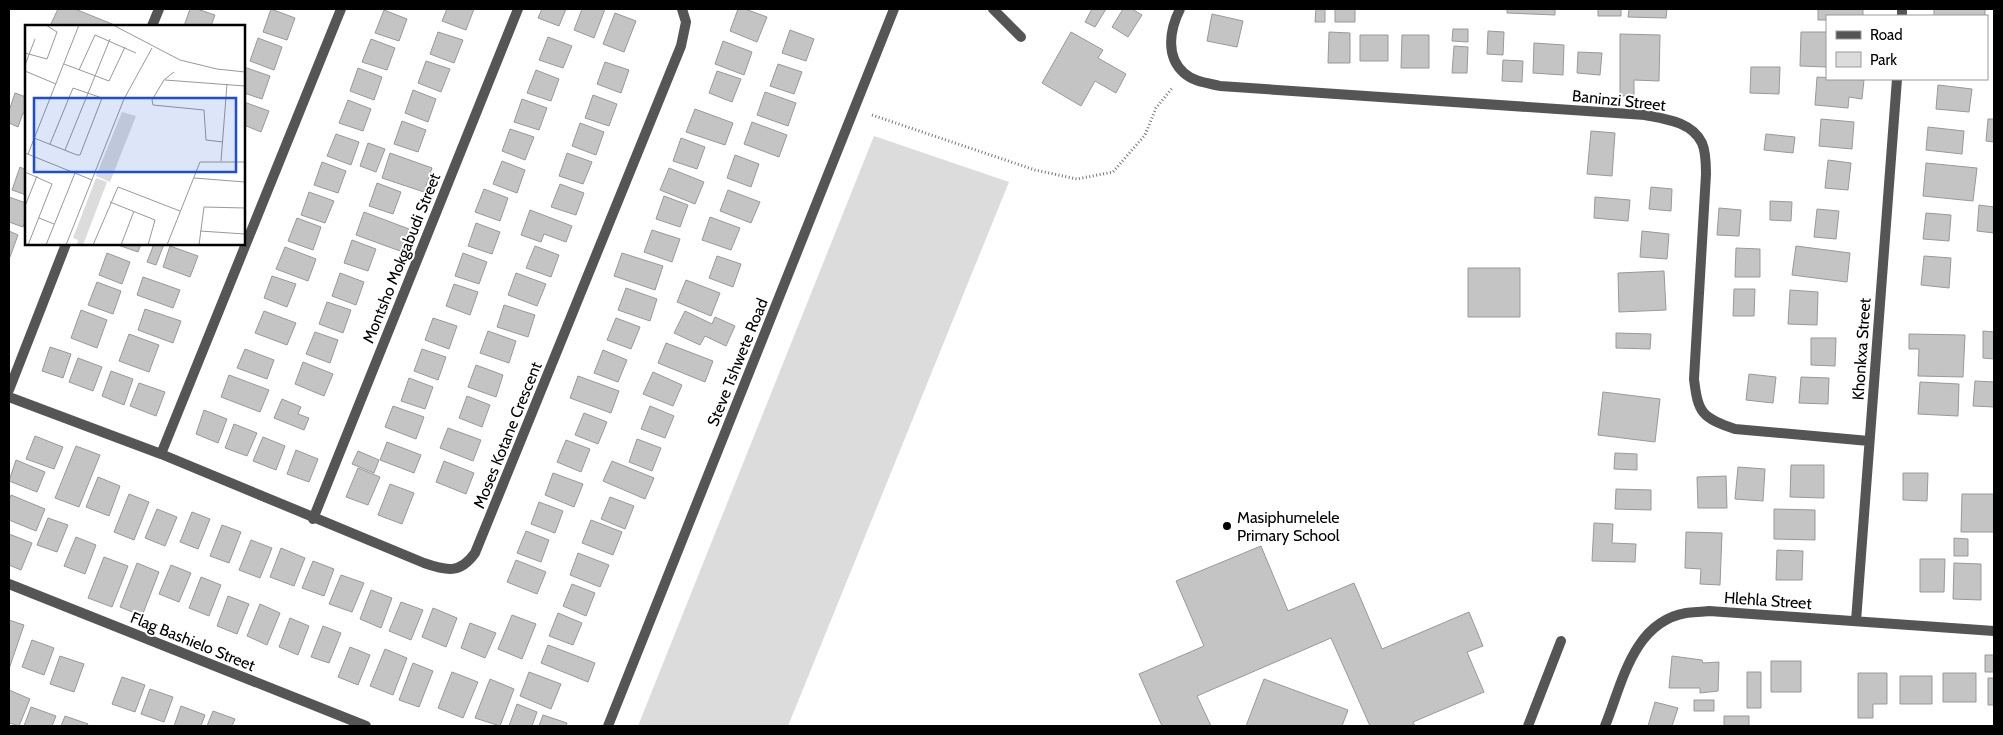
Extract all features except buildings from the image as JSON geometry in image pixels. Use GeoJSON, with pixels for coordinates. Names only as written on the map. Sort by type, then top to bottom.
{"type":"FeatureCollection","features":[{"type":"Feature","properties":{"kind":"street"},"geometry":{"type":"LineString","coordinates":[[152,25],[159,9]]}},
{"type":"Feature","properties":{"kind":"street"},"geometry":{"type":"LineString","coordinates":[[161,454],[340,9]]}},
{"type":"Feature","properties":{"kind":"street","name":"Montsho Mokgabudi Street"},"geometry":{"type":"LineString","coordinates":[[313,518],[518,9]]}},
{"type":"Feature","properties":{"kind":"street","name":"Moses Kotane Crescent"},"geometry":{"type":"LineString","coordinates":[[9,397],[161,454],[313,518],[442,569],[453,569],[469,562],[475,553],[681,46],[686,31],[686,22],[682,9]]}},
{"type":"Feature","properties":{"kind":"street","name":"Steve Tshwete Road"},"geometry":{"type":"LineString","coordinates":[[608,726],[894,9]]}},
{"type":"Feature","properties":{"kind":"street"},"geometry":{"type":"LineString","coordinates":[[994,9],[1021,36]]}},
{"type":"Feature","properties":{"kind":"street"},"geometry":{"type":"LineString","coordinates":[[1180,9],[1173,22],[1170,36],[1171,50],[1183,73]]}},
{"type":"Feature","properties":{"kind":"street","name":"Baninzi Street"},"geometry":{"type":"LineString","coordinates":[[1183,73],[1196,80],[1220,86],[1645,115],[1680,123],[1693,131],[1702,143],[1705,156],[1706,174],[1694,379],[1696,399],[1704,414],[1714,422],[1735,429],[1869,441]]}},
{"type":"Feature","properties":{"kind":"street","name":"Khonkxa Street"},"geometry":{"type":"LineString","coordinates":[[1856,621],[1897,80]]}},
{"type":"Feature","properties":{"kind":"street"},"geometry":{"type":"LineString","coordinates":[[9,390],[66,245]]}},
{"type":"Feature","properties":{"kind":"street","name":"Flag Bashielo Street"},"geometry":{"type":"LineString","coordinates":[[9,584],[366,726]]}},
{"type":"Feature","properties":{"kind":"street","name":"Hlehla Street"},"geometry":{"type":"LineString","coordinates":[[1605,726],[1635,650],[1648,632],[1664,621],[1685,613],[1709,611],[1994,630]]}},
{"type":"Feature","properties":{"kind":"street"},"geometry":{"type":"LineString","coordinates":[[1528,726],[1561,641]]}},
{"type":"Feature","properties":{"kind":"path"},"geometry":{"type":"LineString","coordinates":[[854,109],[1035,170],[1077,180],[1113,172],[1145,135],[1156,108],[1183,73]]}},
{"type":"Feature","properties":{"kind":"green space"},"geometry":{"type":"Polygon","coordinates":[[[874,136],[1009,182],[788,726],[638,726],[874,136]]]}},
{"type":"Feature","properties":{"kind":"place","name":"Masiphumelele Primary School"},"geometry":{"type":"Point","coordinates":[1227,526]}}]}
